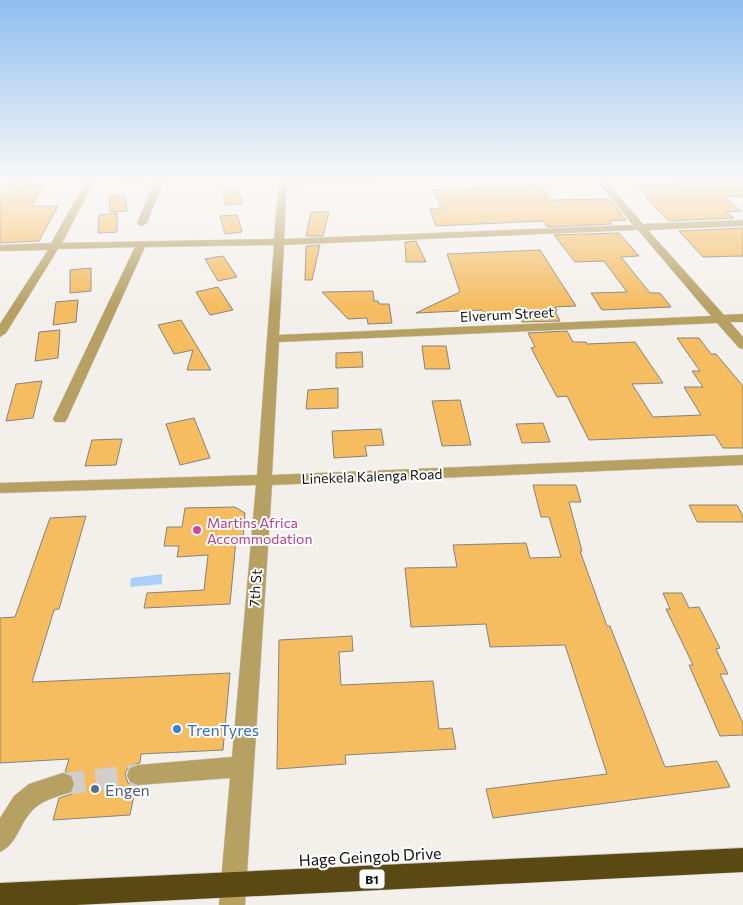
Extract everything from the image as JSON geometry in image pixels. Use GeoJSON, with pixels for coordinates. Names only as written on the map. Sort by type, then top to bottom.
{"type":"FeatureCollection","features":[{"type":"Feature","properties":{"kind":"highway","name":"Hage Geingob Drive"},"geometry":{"type":"LineString","coordinates":[[0,896],[232,895],[743,860]]}},
{"type":"Feature","properties":{"kind":"street"},"geometry":{"type":"LineString","coordinates":[[0,333],[67,222]]}},
{"type":"Feature","properties":{"kind":"street","name":"7th St"},"geometry":{"type":"LineString","coordinates":[[232,895],[264,480],[280,222]]}},
{"type":"Feature","properties":{"kind":"street"},"geometry":{"type":"LineString","coordinates":[[635,222],[743,345]]}},
{"type":"Feature","properties":{"kind":"street"},"geometry":{"type":"LineString","coordinates":[[0,248],[278,242],[743,223]]}},
{"type":"Feature","properties":{"kind":"street"},"geometry":{"type":"LineString","coordinates":[[60,420],[141,244]]}},
{"type":"Feature","properties":{"kind":"street","name":"Elverum Street"},"geometry":{"type":"LineString","coordinates":[[272,339],[743,318]]}},
{"type":"Feature","properties":{"kind":"street","name":"Linekela Kalenga Road"},"geometry":{"type":"LineString","coordinates":[[0,488],[264,480],[743,460]]}},
{"type":"Feature","properties":{"kind":"street"},"geometry":{"type":"LineString","coordinates":[[652,464],[743,466]]}},
{"type":"Feature","properties":{"kind":"street"},"geometry":{"type":"LineString","coordinates":[[138,775],[242,767]]}},
{"type":"Feature","properties":{"kind":"street"},"geometry":{"type":"LineString","coordinates":[[0,840],[22,804],[37,792],[63,784]]}},
{"type":"Feature","properties":{"kind":"water"},"geometry":{"type":"Polygon","coordinates":[[[162,574],[162,584],[130,587],[131,578],[162,574]]]}},
{"type":"Feature","properties":{"kind":"building"},"geometry":{"type":"Polygon","coordinates":[[[0,222],[49,222],[39,241],[0,243],[0,222]]]}},
{"type":"Feature","properties":{"kind":"building"},"geometry":{"type":"Polygon","coordinates":[[[99,222],[117,222],[117,232],[98,233],[99,222]]]}},
{"type":"Feature","properties":{"kind":"building"},"geometry":{"type":"Polygon","coordinates":[[[222,222],[239,222],[242,232],[225,234],[222,222]]]}},
{"type":"Feature","properties":{"kind":"building"},"geometry":{"type":"Polygon","coordinates":[[[309,222],[326,222],[323,236],[306,236],[309,222]]]}},
{"type":"Feature","properties":{"kind":"building"},"geometry":{"type":"Polygon","coordinates":[[[435,222],[517,222],[436,226],[435,222]]]}},
{"type":"Feature","properties":{"kind":"building"},"geometry":{"type":"Polygon","coordinates":[[[544,222],[610,222],[612,224],[547,227],[544,222]]]}},
{"type":"Feature","properties":{"kind":"building"},"geometry":{"type":"Polygon","coordinates":[[[743,228],[743,256],[703,257],[679,231],[743,228]]]}},
{"type":"Feature","properties":{"kind":"building"},"geometry":{"type":"Polygon","coordinates":[[[619,233],[639,256],[621,257],[650,293],[660,293],[671,307],[602,310],[591,293],[627,292],[604,261],[575,262],[554,235],[619,233]]]}},
{"type":"Feature","properties":{"kind":"building"},"geometry":{"type":"Polygon","coordinates":[[[416,241],[426,262],[406,262],[405,242],[416,241]]]}},
{"type":"Feature","properties":{"kind":"building"},"geometry":{"type":"Polygon","coordinates":[[[320,245],[312,280],[305,280],[306,246],[320,245]]]}},
{"type":"Feature","properties":{"kind":"building"},"geometry":{"type":"Polygon","coordinates":[[[540,250],[576,306],[555,307],[560,321],[522,322],[517,313],[484,314],[482,310],[416,313],[460,292],[447,254],[540,250]]]}},
{"type":"Feature","properties":{"kind":"building"},"geometry":{"type":"Polygon","coordinates":[[[223,256],[237,277],[218,281],[205,259],[223,256]]]}},
{"type":"Feature","properties":{"kind":"building"},"geometry":{"type":"Polygon","coordinates":[[[91,268],[91,291],[70,293],[70,270],[91,268]]]}},
{"type":"Feature","properties":{"kind":"building"},"geometry":{"type":"Polygon","coordinates":[[[218,287],[233,310],[210,315],[196,292],[218,287]]]}},
{"type":"Feature","properties":{"kind":"building"},"geometry":{"type":"Polygon","coordinates":[[[373,291],[374,301],[378,301],[379,304],[389,304],[392,323],[368,324],[367,318],[348,319],[322,292],[373,291]]]}},
{"type":"Feature","properties":{"kind":"building"},"geometry":{"type":"Polygon","coordinates":[[[78,300],[76,322],[53,325],[56,302],[78,300]]]}},
{"type":"Feature","properties":{"kind":"building"},"geometry":{"type":"Polygon","coordinates":[[[181,320],[211,370],[187,370],[193,350],[174,354],[158,325],[181,320]]]}},
{"type":"Feature","properties":{"kind":"building"},"geometry":{"type":"Polygon","coordinates":[[[60,330],[58,358],[35,361],[39,332],[60,330]]]}},
{"type":"Feature","properties":{"kind":"building"},"geometry":{"type":"Polygon","coordinates":[[[567,331],[573,342],[586,342],[587,344],[635,342],[663,383],[632,384],[653,417],[701,415],[684,387],[703,387],[692,371],[700,371],[677,338],[699,338],[711,354],[716,354],[743,386],[743,448],[723,448],[715,435],[589,440],[567,396],[557,397],[531,348],[535,347],[528,333],[567,331]]]}},
{"type":"Feature","properties":{"kind":"building"},"geometry":{"type":"Polygon","coordinates":[[[422,346],[446,346],[450,369],[425,369],[422,346]]]}},
{"type":"Feature","properties":{"kind":"building"},"geometry":{"type":"Polygon","coordinates":[[[362,352],[363,367],[336,368],[336,353],[362,352]]]}},
{"type":"Feature","properties":{"kind":"building"},"geometry":{"type":"Polygon","coordinates":[[[42,381],[33,418],[6,421],[16,384],[42,381]]]}},
{"type":"Feature","properties":{"kind":"building"},"geometry":{"type":"Polygon","coordinates":[[[338,388],[338,408],[306,409],[308,390],[338,388]]]}},
{"type":"Feature","properties":{"kind":"building"},"geometry":{"type":"Polygon","coordinates":[[[460,400],[471,445],[442,446],[432,401],[460,400]]]}},
{"type":"Feature","properties":{"kind":"building"},"geometry":{"type":"Polygon","coordinates":[[[194,418],[210,458],[180,465],[166,424],[194,418]]]}},
{"type":"Feature","properties":{"kind":"building"},"geometry":{"type":"Polygon","coordinates":[[[543,423],[550,442],[522,443],[516,424],[543,423]]]}},
{"type":"Feature","properties":{"kind":"building"},"geometry":{"type":"Polygon","coordinates":[[[381,429],[384,445],[365,446],[367,456],[334,458],[332,431],[381,429]]]}},
{"type":"Feature","properties":{"kind":"building"},"geometry":{"type":"Polygon","coordinates":[[[122,439],[116,465],[85,466],[92,440],[122,439]]]}},
{"type":"Feature","properties":{"kind":"building"},"geometry":{"type":"Polygon","coordinates":[[[533,485],[576,485],[581,502],[569,502],[582,551],[580,551],[607,626],[610,626],[665,767],[717,761],[730,787],[493,818],[486,789],[607,774],[565,645],[490,647],[486,624],[411,627],[405,568],[457,567],[453,545],[526,543],[530,558],[561,557],[549,517],[541,517],[533,485]]]}},
{"type":"Feature","properties":{"kind":"building"},"geometry":{"type":"Polygon","coordinates":[[[689,505],[737,505],[743,516],[743,522],[697,522],[689,505]]]}},
{"type":"Feature","properties":{"kind":"building"},"geometry":{"type":"Polygon","coordinates":[[[235,507],[245,513],[243,540],[236,540],[230,604],[144,608],[147,593],[204,590],[208,555],[177,557],[179,546],[164,546],[167,527],[182,527],[185,508],[235,507]]]}},
{"type":"Feature","properties":{"kind":"building"},"geometry":{"type":"Polygon","coordinates":[[[86,516],[59,609],[54,610],[32,682],[230,673],[223,750],[141,754],[140,763],[129,766],[125,774],[128,783],[136,786],[130,815],[53,820],[59,798],[72,794],[76,785],[73,775],[65,772],[69,759],[0,763],[0,618],[15,617],[50,518],[86,516]]]}},
{"type":"Feature","properties":{"kind":"building"},"geometry":{"type":"Polygon","coordinates":[[[663,593],[682,593],[689,608],[699,607],[720,648],[716,649],[728,674],[720,674],[743,723],[743,735],[720,736],[689,665],[693,665],[666,609],[670,609],[663,593]]]}},
{"type":"Feature","properties":{"kind":"building"},"geometry":{"type":"Polygon","coordinates":[[[352,636],[353,651],[339,652],[341,685],[433,681],[439,729],[452,728],[456,749],[345,755],[346,764],[277,769],[279,640],[352,636]]]}},
{"type":"Feature","properties":{"kind":"tunnel"},"geometry":{"type":"LineString","coordinates":[[63,784],[138,775]]}},
{"type":"Feature","properties":{"kind":"place","name":"Martins Africa Accommodation"},"geometry":{"type":"Point","coordinates":[197,530]}},
{"type":"Feature","properties":{"kind":"place","name":"TrenTyres"},"geometry":{"type":"Point","coordinates":[177,729]}},
{"type":"Feature","properties":{"kind":"place","name":"Engen"},"geometry":{"type":"Point","coordinates":[95,789]}}]}
